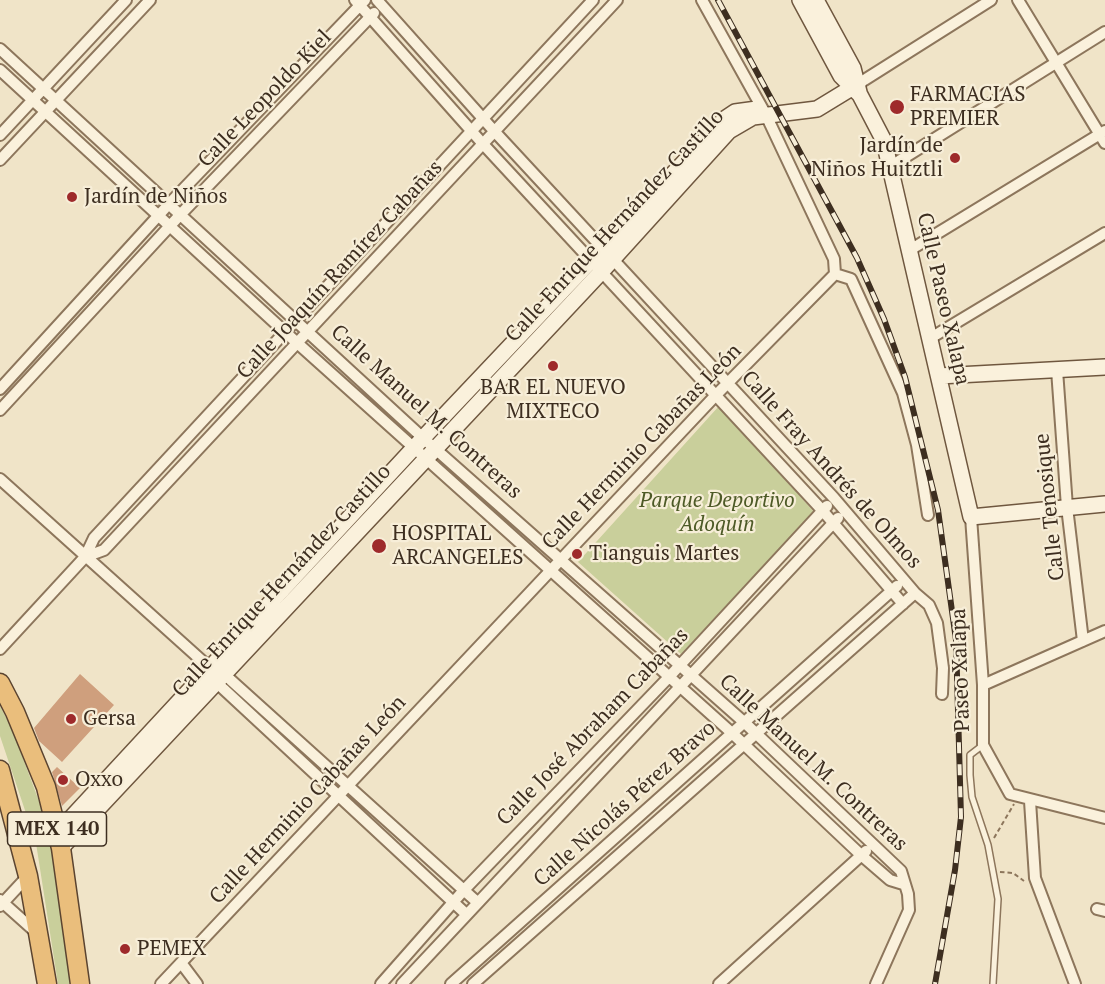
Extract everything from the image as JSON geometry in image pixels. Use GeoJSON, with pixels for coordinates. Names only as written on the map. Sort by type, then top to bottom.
{"type":"FeatureCollection","features":[{"type":"Feature","properties":{"kind":"highway","name":"MEX 140"},"geometry":{"type":"LineString","coordinates":[[0,683],[15,712],[46,787],[60,840],[80,984]]}},
{"type":"Feature","properties":{"kind":"highway","name":"MEX 140"},"geometry":{"type":"LineString","coordinates":[[0,770],[28,876],[47,984]]}},
{"type":"Feature","properties":{"kind":"main road","name":"Calle Paseo Xalapa"},"geometry":{"type":"LineString","coordinates":[[806,1],[853,68],[856,89],[875,120],[891,166],[971,517]]}},
{"type":"Feature","properties":{"kind":"main road","name":"Calle Enrique Hernández Castillo"},"geometry":{"type":"LineString","coordinates":[[217,675],[418,443],[729,131],[744,120],[764,112],[816,109],[856,89]]}},
{"type":"Feature","properties":{"kind":"main road","name":"Calle Enrique Hernández Castillo"},"geometry":{"type":"LineString","coordinates":[[60,840],[430,453],[602,260]]}},
{"type":"Feature","properties":{"kind":"main road"},"geometry":{"type":"LineString","coordinates":[[939,376],[1105,367]]}},
{"type":"Feature","properties":{"kind":"main road"},"geometry":{"type":"LineString","coordinates":[[971,517],[1105,504]]}},
{"type":"Feature","properties":{"kind":"street"},"geometry":{"type":"LineString","coordinates":[[0,135],[126,0]]}},
{"type":"Feature","properties":{"kind":"street"},"geometry":{"type":"LineString","coordinates":[[0,160],[150,0]]}},
{"type":"Feature","properties":{"kind":"street","name":"Calle Joaquín Ramírez Cabañas"},"geometry":{"type":"LineString","coordinates":[[0,649],[85,557],[94,538],[153,473],[593,0]]}},
{"type":"Feature","properties":{"kind":"street","name":"Calle Joaquín Ramírez Cabañas"},"geometry":{"type":"LineString","coordinates":[[85,557],[104,550],[309,333],[617,0]]}},
{"type":"Feature","properties":{"kind":"street"},"geometry":{"type":"LineString","coordinates":[[702,0],[764,112],[834,258],[835,274],[851,279],[903,393],[917,445],[928,515]]}},
{"type":"Feature","properties":{"kind":"street"},"geometry":{"type":"LineString","coordinates":[[856,89],[991,0]]}},
{"type":"Feature","properties":{"kind":"street"},"geometry":{"type":"LineString","coordinates":[[910,250],[1103,136],[1018,0]]}},
{"type":"Feature","properties":{"kind":"street","name":"Calle Fray Andrés de Olmos"},"geometry":{"type":"LineString","coordinates":[[360,2],[483,144],[728,383],[834,498],[903,580],[929,606],[937,623],[943,668],[942,694]]}},
{"type":"Feature","properties":{"kind":"street","name":"Calle Leopoldo Kiel"},"geometry":{"type":"LineString","coordinates":[[0,389],[169,204],[360,2]]}},
{"type":"Feature","properties":{"kind":"street","name":"Calle Fray Andrés de Olmos"},"geometry":{"type":"LineString","coordinates":[[382,2],[495,132],[716,395],[834,523],[903,604]]}},
{"type":"Feature","properties":{"kind":"street","name":"Calle Leopoldo Kiel"},"geometry":{"type":"LineString","coordinates":[[0,410],[180,215],[371,17],[382,2]]}},
{"type":"Feature","properties":{"kind":"street"},"geometry":{"type":"LineString","coordinates":[[570,24],[584,37]]}},
{"type":"Feature","properties":{"kind":"street"},"geometry":{"type":"LineString","coordinates":[[891,166],[1105,32]]}},
{"type":"Feature","properties":{"kind":"street","name":"Calle Manuel M. Contreras"},"geometry":{"type":"LineString","coordinates":[[0,49],[309,333],[418,443]]}},
{"type":"Feature","properties":{"kind":"street","name":"Calle Manuel M. Contreras"},"geometry":{"type":"LineString","coordinates":[[0,70],[298,344],[560,560],[745,723],[901,871],[903,884],[890,880],[861,855],[746,745],[550,571],[430,453]]}},
{"type":"Feature","properties":{"kind":"street"},"geometry":{"type":"LineString","coordinates":[[404,202],[418,214]]}},
{"type":"Feature","properties":{"kind":"street"},"geometry":{"type":"LineString","coordinates":[[929,339],[1105,233]]}},
{"type":"Feature","properties":{"kind":"street"},"geometry":{"type":"LineString","coordinates":[[364,246],[378,258]]}},
{"type":"Feature","properties":{"kind":"street","name":"Calle Herminio Cabañas León"},"geometry":{"type":"LineString","coordinates":[[161,984],[716,395],[835,274]]}},
{"type":"Feature","properties":{"kind":"street","name":"Calle Tenosique"},"geometry":{"type":"LineString","coordinates":[[1057,370],[1067,507],[1083,641]]}},
{"type":"Feature","properties":{"kind":"street"},"geometry":{"type":"LineString","coordinates":[[220,401],[232,414]]}},
{"type":"Feature","properties":{"kind":"street"},"geometry":{"type":"LineString","coordinates":[[153,473],[166,484]]}},
{"type":"Feature","properties":{"kind":"street"},"geometry":{"type":"LineString","coordinates":[[0,479],[217,675],[348,786],[477,902]]}},
{"type":"Feature","properties":{"kind":"street","name":"Calle José Abraham Cabañas"},"geometry":{"type":"LineString","coordinates":[[381,984],[464,890],[669,677],[834,498]]}},
{"type":"Feature","properties":{"kind":"street","name":"Calle José Abraham Cabañas"},"geometry":{"type":"LineString","coordinates":[[402,984],[845,512]]}},
{"type":"Feature","properties":{"kind":"street","name":"Paseo Xalapa"},"geometry":{"type":"LineString","coordinates":[[971,517],[983,685],[983,745],[1010,794],[1030,801],[1103,816]]}},
{"type":"Feature","properties":{"kind":"street","name":"Calle Nicolás Pérez Bravo"},"geometry":{"type":"LineString","coordinates":[[451,984],[903,580]]}},
{"type":"Feature","properties":{"kind":"street","name":"Calle Nicolás Pérez Bravo"},"geometry":{"type":"LineString","coordinates":[[473,984],[746,745],[915,593]]}},
{"type":"Feature","properties":{"kind":"street"},"geometry":{"type":"LineString","coordinates":[[983,685],[1105,631]]}},
{"type":"Feature","properties":{"kind":"street"},"geometry":{"type":"LineString","coordinates":[[217,675],[339,796],[466,914]]}},
{"type":"Feature","properties":{"kind":"street"},"geometry":{"type":"LineString","coordinates":[[1030,801],[1035,878],[1075,984]]}},
{"type":"Feature","properties":{"kind":"street"},"geometry":{"type":"LineString","coordinates":[[719,984],[872,844]]}},
{"type":"Feature","properties":{"kind":"street"},"geometry":{"type":"LineString","coordinates":[[28,876],[1,903],[40,936]]}},
{"type":"Feature","properties":{"kind":"street"},"geometry":{"type":"LineString","coordinates":[[876,984],[909,910],[909,894],[903,884]]}},
{"type":"Feature","properties":{"kind":"street"},"geometry":{"type":"LineString","coordinates":[[182,964],[196,984]]}},
{"type":"Feature","properties":{"kind":"lane"},"geometry":{"type":"LineString","coordinates":[[983,745],[970,755],[970,775],[972,797],[990,854],[998,899],[993,984]]}},
{"type":"Feature","properties":{"kind":"path"},"geometry":{"type":"LineString","coordinates":[[994,838],[1014,804]]}},
{"type":"Feature","properties":{"kind":"path"},"geometry":{"type":"LineString","coordinates":[[996,873],[1008,871],[1022,880]]}},
{"type":"Feature","properties":{"kind":"green space","name":"Parque Deportivo Adoquín"},"geometry":{"type":"Polygon","coordinates":[[[719,406],[814,512],[681,654],[578,562],[719,406]]]}},
{"type":"Feature","properties":{"kind":"green space"},"geometry":{"type":"Polygon","coordinates":[[[0,706],[12,729],[55,844],[77,984],[58,984],[36,843],[0,736],[0,706]]]}},
{"type":"Feature","properties":{"kind":"building","name":"Gersa"},"geometry":{"type":"Polygon","coordinates":[[[80,674],[114,705],[62,762],[39,741],[34,728],[80,674]]]}},
{"type":"Feature","properties":{"kind":"building","name":"Oxxo"},"geometry":{"type":"Polygon","coordinates":[[[57,767],[80,788],[62,806],[52,772],[57,767]]]}},
{"type":"Feature","properties":{"kind":"railway"},"geometry":{"type":"LineString","coordinates":[[718,0],[857,258],[884,319],[905,377],[938,510],[956,640],[961,817],[955,870],[935,984]]}},
{"type":"Feature","properties":{"kind":"place","name":"FARMACIAS PREMIER"},"geometry":{"type":"Point","coordinates":[897,107]}},
{"type":"Feature","properties":{"kind":"place","name":"Jardín de Niños Huitztli"},"geometry":{"type":"Point","coordinates":[955,158]}},
{"type":"Feature","properties":{"kind":"place","name":"Jardín de Niños"},"geometry":{"type":"Point","coordinates":[72,197]}},
{"type":"Feature","properties":{"kind":"place","name":"BAR EL NUEVO MIXTECO"},"geometry":{"type":"Point","coordinates":[553,366]}},
{"type":"Feature","properties":{"kind":"place","name":"HOSPITAL ARCANGELES"},"geometry":{"type":"Point","coordinates":[379,546]}},
{"type":"Feature","properties":{"kind":"place","name":"Tianguis Martes"},"geometry":{"type":"Point","coordinates":[577,554]}},
{"type":"Feature","properties":{"kind":"place","name":"Gersa"},"geometry":{"type":"Point","coordinates":[71,719]}},
{"type":"Feature","properties":{"kind":"place","name":"Oxxo"},"geometry":{"type":"Point","coordinates":[63,780]}},
{"type":"Feature","properties":{"kind":"place","name":"PEMEX"},"geometry":{"type":"Point","coordinates":[125,949]}}]}
